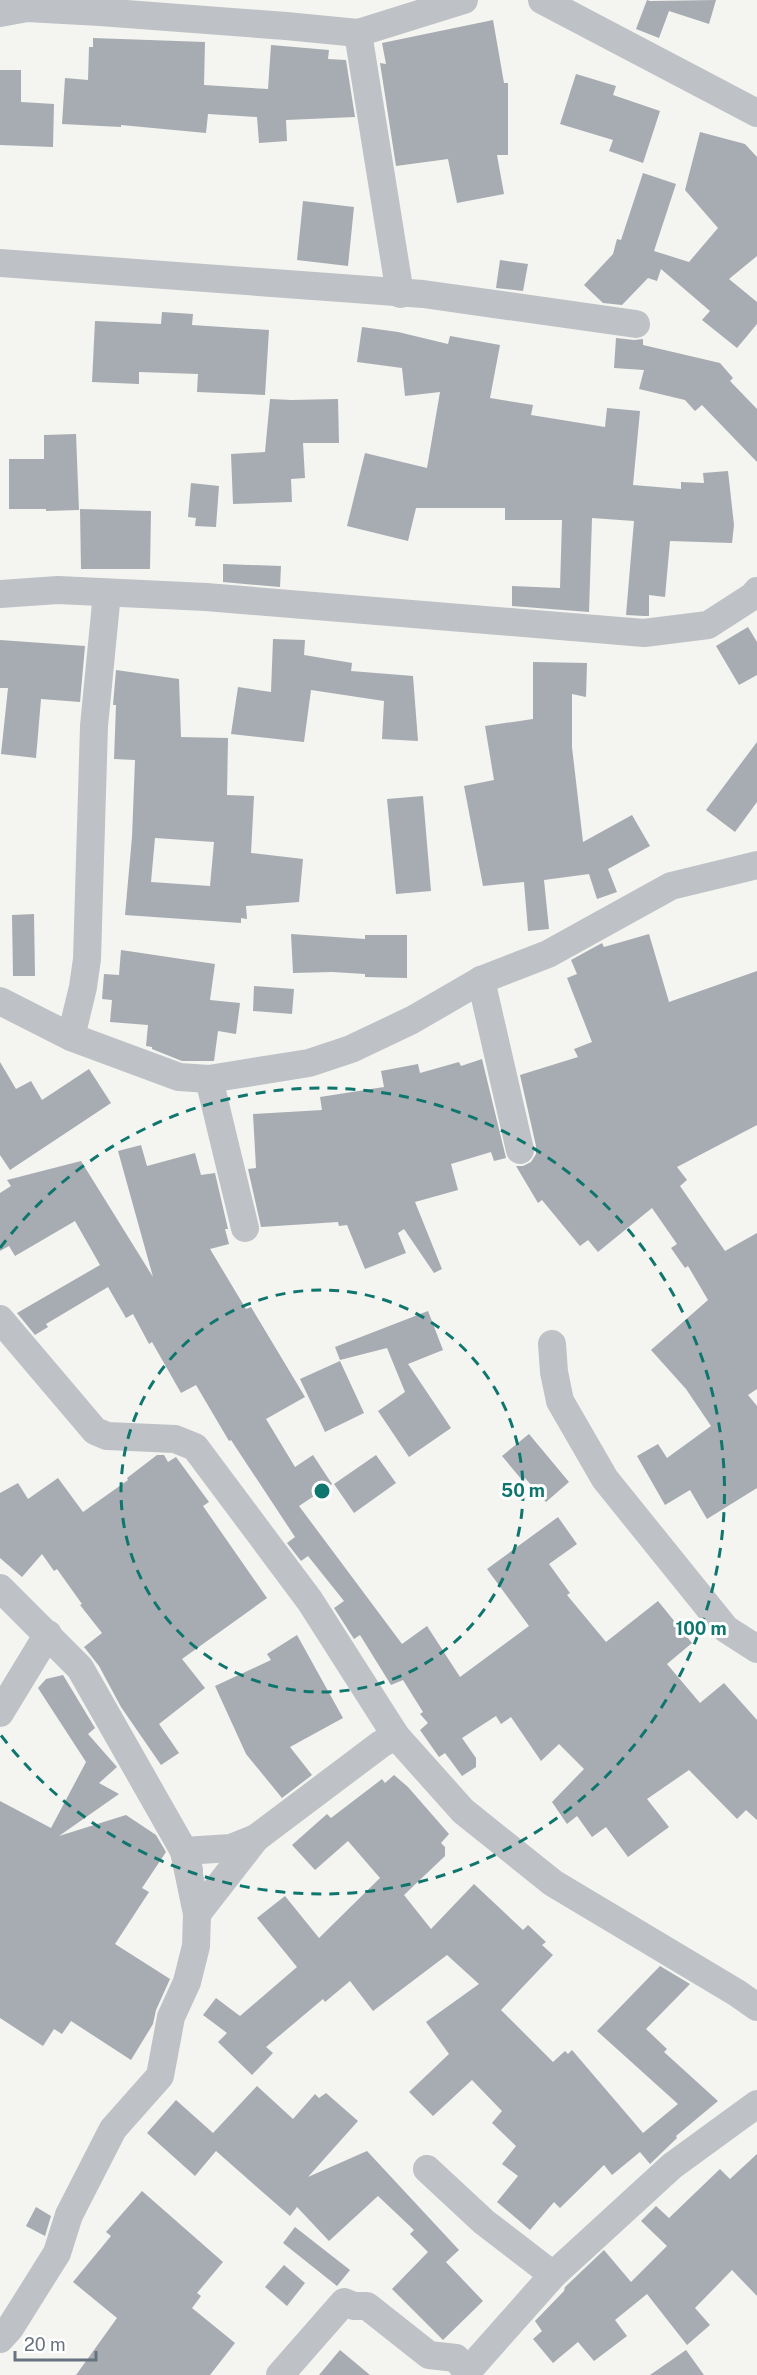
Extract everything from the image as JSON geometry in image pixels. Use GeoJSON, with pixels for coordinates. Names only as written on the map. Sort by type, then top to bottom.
{"type":"FeatureCollection","features":[{"type":"Feature","properties":{"kind":"street"},"geometry":{"type":"LineString","coordinates":[[0,13],[27,8],[358,33],[464,0]]}},
{"type":"Feature","properties":{"kind":"street"},"geometry":{"type":"LineString","coordinates":[[542,0],[757,113]]}},
{"type":"Feature","properties":{"kind":"street"},"geometry":{"type":"LineString","coordinates":[[358,33],[400,294]]}},
{"type":"Feature","properties":{"kind":"street"},"geometry":{"type":"LineString","coordinates":[[0,263],[423,294],[636,324]]}},
{"type":"Feature","properties":{"kind":"street"},"geometry":{"type":"LineString","coordinates":[[0,594],[58,590],[206,597],[644,633],[708,625],[757,591]]}},
{"type":"Feature","properties":{"kind":"street"},"geometry":{"type":"LineString","coordinates":[[71,1037],[87,959],[94,726],[107,593]]}},
{"type":"Feature","properties":{"kind":"street"},"geometry":{"type":"LineString","coordinates":[[0,1001],[71,1037],[179,1077],[209,1079],[309,1063],[351,1049],[412,1020],[482,980],[548,954],[671,886],[756,867]]}},
{"type":"Feature","properties":{"kind":"street"},"geometry":{"type":"LineString","coordinates":[[482,980],[520,1150]]}},
{"type":"Feature","properties":{"kind":"street"},"geometry":{"type":"LineString","coordinates":[[209,1079],[245,1228]]}},
{"type":"Feature","properties":{"kind":"street"},"geometry":{"type":"LineString","coordinates":[[0,1319],[95,1431],[106,1436],[175,1439],[195,1447],[310,1601],[396,1736],[463,1811],[553,1883],[757,2007]]}},
{"type":"Feature","properties":{"kind":"street"},"geometry":{"type":"LineString","coordinates":[[552,1344],[554,1372],[560,1401],[605,1479],[726,1629],[757,1649]]}},
{"type":"Feature","properties":{"kind":"street"},"geometry":{"type":"LineString","coordinates":[[0,1588],[80,1668],[183,1851],[193,1884],[197,1914],[196,1946],[187,1982],[171,2017],[160,2076],[113,2129],[69,2215],[57,2253],[10,2328],[0,2339]]}},
{"type":"Feature","properties":{"kind":"street"},"geometry":{"type":"LineString","coordinates":[[0,1713],[48,1634]]}},
{"type":"Feature","properties":{"kind":"street"},"geometry":{"type":"LineString","coordinates":[[183,1851],[231,1848],[256,1838],[396,1736]]}},
{"type":"Feature","properties":{"kind":"street"},"geometry":{"type":"LineString","coordinates":[[197,1914],[256,1838]]}},
{"type":"Feature","properties":{"kind":"street"},"geometry":{"type":"LineString","coordinates":[[280,2375],[344,2302],[354,2306],[367,2306],[429,2355],[456,2358],[469,2374],[553,2275],[672,2166],[757,2104]]}},
{"type":"Feature","properties":{"kind":"street"},"geometry":{"type":"LineString","coordinates":[[427,2169],[484,2222],[553,2275]]}},
{"type":"Feature","properties":{"kind":"building"},"geometry":{"type":"Polygon","coordinates":[[[647,0],[716,0],[709,24],[669,11],[659,38],[636,29],[647,0]]]}},
{"type":"Feature","properties":{"kind":"building"},"geometry":{"type":"Polygon","coordinates":[[[493,20],[504,83],[508,83],[508,155],[497,155],[504,194],[457,203],[448,159],[396,166],[380,63],[386,64],[382,43],[493,20]]]}},
{"type":"Feature","properties":{"kind":"building"},"geometry":{"type":"Polygon","coordinates":[[[93,38],[205,42],[204,85],[268,89],[271,45],[329,50],[328,59],[346,60],[355,117],[286,120],[287,141],[259,143],[257,117],[208,114],[206,133],[121,125],[121,127],[62,124],[65,78],[88,80],[89,47],[93,47],[93,38]]]}},
{"type":"Feature","properties":{"kind":"building"},"geometry":{"type":"Polygon","coordinates":[[[0,70],[21,70],[21,102],[54,104],[53,147],[0,145],[0,70]]]}},
{"type":"Feature","properties":{"kind":"building"},"geometry":{"type":"Polygon","coordinates":[[[576,74],[616,86],[613,95],[660,111],[643,163],[609,151],[613,140],[560,124],[576,74]]]}},
{"type":"Feature","properties":{"kind":"building"},"geometry":{"type":"Polygon","coordinates":[[[700,132],[745,144],[757,157],[757,256],[729,279],[757,302],[757,324],[737,348],[702,320],[710,311],[661,269],[657,281],[648,278],[622,305],[603,303],[584,285],[613,254],[617,239],[621,240],[643,173],[676,184],[654,251],[689,262],[718,228],[685,190],[700,132]]]}},
{"type":"Feature","properties":{"kind":"building"},"geometry":{"type":"Polygon","coordinates":[[[303,201],[354,207],[348,266],[297,260],[303,201]]]}},
{"type":"Feature","properties":{"kind":"building"},"geometry":{"type":"Polygon","coordinates":[[[500,260],[528,264],[523,291],[496,288],[500,260]]]}},
{"type":"Feature","properties":{"kind":"building"},"geometry":{"type":"Polygon","coordinates":[[[162,312],[193,314],[192,325],[269,330],[265,395],[197,392],[198,374],[139,372],[139,384],[92,382],[95,321],[161,324],[162,312]]]}},
{"type":"Feature","properties":{"kind":"building"},"geometry":{"type":"Polygon","coordinates":[[[362,327],[398,332],[448,344],[450,336],[500,345],[490,398],[533,405],[531,415],[605,427],[607,408],[640,411],[633,485],[681,489],[681,482],[704,483],[703,473],[728,471],[734,525],[732,543],[670,541],[665,597],[649,595],[649,616],[644,616],[626,615],[634,521],[592,518],[589,612],[512,606],[512,586],[560,588],[562,520],[505,520],[505,508],[416,508],[408,541],[347,526],[365,453],[427,468],[440,392],[405,396],[402,368],[357,362],[362,327]]]}},
{"type":"Feature","properties":{"kind":"building"},"geometry":{"type":"Polygon","coordinates":[[[616,338],[643,339],[643,345],[720,363],[733,378],[730,381],[757,409],[757,462],[702,405],[695,411],[685,400],[639,389],[644,370],[614,368],[616,338]]]}},
{"type":"Feature","properties":{"kind":"building"},"geometry":{"type":"Polygon","coordinates":[[[270,399],[338,399],[339,443],[303,443],[305,478],[291,479],[292,502],[233,504],[231,454],[265,452],[270,399]]]}},
{"type":"Feature","properties":{"kind":"building"},"geometry":{"type":"Polygon","coordinates":[[[76,434],[79,510],[9,509],[9,459],[44,459],[44,435],[76,434]]]}},
{"type":"Feature","properties":{"kind":"building"},"geometry":{"type":"Polygon","coordinates":[[[191,483],[219,486],[216,527],[195,526],[196,518],[188,517],[191,483]]]}},
{"type":"Feature","properties":{"kind":"building"},"geometry":{"type":"Polygon","coordinates":[[[80,509],[151,511],[150,569],[81,569],[80,509]]]}},
{"type":"Feature","properties":{"kind":"building"},"geometry":{"type":"Polygon","coordinates":[[[223,564],[281,566],[280,587],[223,582],[223,564]]]}},
{"type":"Feature","properties":{"kind":"building"},"geometry":{"type":"Polygon","coordinates":[[[748,627],[757,642],[757,675],[739,685],[716,646],[748,627]]]}},
{"type":"Feature","properties":{"kind":"building"},"geometry":{"type":"Polygon","coordinates":[[[273,639],[305,640],[304,655],[352,663],[351,671],[413,676],[418,741],[382,739],[384,701],[311,690],[304,742],[231,734],[238,687],[271,692],[273,639]]]}},
{"type":"Feature","properties":{"kind":"building"},"geometry":{"type":"Polygon","coordinates":[[[0,640],[85,646],[80,702],[41,699],[36,758],[1,754],[8,688],[0,688],[0,640]]]}},
{"type":"Feature","properties":{"kind":"building"},"geometry":{"type":"Polygon","coordinates":[[[533,662],[587,663],[586,697],[572,694],[572,747],[583,842],[632,815],[650,846],[608,869],[617,892],[597,899],[589,874],[544,880],[549,929],[528,931],[524,882],[483,886],[464,786],[494,780],[485,726],[533,719],[533,662]]]}},
{"type":"Feature","properties":{"kind":"building"},"geometry":{"type":"Polygon","coordinates":[[[116,670],[179,679],[181,737],[228,738],[227,795],[254,796],[251,853],[303,859],[299,902],[246,906],[247,919],[241,918],[241,923],[125,915],[132,837],[135,760],[114,759],[116,705],[113,705],[116,670]],[[155,838],[151,882],[210,886],[214,842],[155,838]]]}},
{"type":"Feature","properties":{"kind":"building"},"geometry":{"type":"Polygon","coordinates":[[[757,742],[757,802],[735,832],[706,810],[757,742]]]}},
{"type":"Feature","properties":{"kind":"building"},"geometry":{"type":"Polygon","coordinates":[[[423,796],[431,891],[396,894],[387,799],[423,796]]]}},
{"type":"Feature","properties":{"kind":"building"},"geometry":{"type":"Polygon","coordinates":[[[34,914],[35,976],[13,976],[12,915],[34,914]]]}},
{"type":"Feature","properties":{"kind":"building"},"geometry":{"type":"Polygon","coordinates":[[[291,934],[365,939],[365,935],[407,935],[407,978],[365,977],[365,974],[332,972],[293,973],[291,934]]]}},
{"type":"Feature","properties":{"kind":"building"},"geometry":{"type":"Polygon","coordinates":[[[649,934],[669,1002],[757,971],[757,1125],[677,1167],[687,1180],[680,1186],[725,1251],[757,1233],[757,1389],[748,1395],[757,1406],[757,1488],[707,1519],[690,1490],[665,1505],[637,1456],[658,1444],[667,1458],[711,1426],[686,1389],[651,1350],[708,1300],[688,1266],[685,1268],[671,1248],[677,1244],[652,1208],[598,1252],[588,1240],[580,1246],[542,1200],[538,1203],[516,1166],[523,1166],[531,1162],[536,1154],[520,1075],[578,1057],[574,1049],[592,1042],[567,978],[577,974],[571,960],[602,943],[604,947],[649,934]]]}},
{"type":"Feature","properties":{"kind":"building"},"geometry":{"type":"Polygon","coordinates":[[[121,950],[215,964],[210,1000],[240,1003],[236,1034],[218,1031],[214,1061],[182,1061],[146,1046],[148,1025],[110,1022],[112,1000],[102,999],[104,974],[119,975],[121,950]]]}},
{"type":"Feature","properties":{"kind":"building"},"geometry":{"type":"Polygon","coordinates":[[[254,986],[294,989],[292,1014],[253,1011],[254,986]]]}},
{"type":"Feature","properties":{"kind":"building"},"geometry":{"type":"Polygon","coordinates":[[[482,1059],[506,1158],[494,1161],[491,1152],[451,1164],[458,1190],[415,1202],[442,1269],[434,1273],[404,1229],[398,1233],[406,1253],[365,1269],[347,1225],[339,1226],[338,1222],[261,1227],[248,1169],[256,1168],[253,1114],[322,1110],[320,1097],[384,1087],[381,1071],[418,1064],[420,1073],[459,1062],[461,1066],[482,1059]]]}},
{"type":"Feature","properties":{"kind":"building"},"geometry":{"type":"Polygon","coordinates":[[[0,1062],[16,1089],[31,1081],[42,1100],[89,1069],[111,1103],[10,1170],[0,1155],[0,1062]]]}},
{"type":"Feature","properties":{"kind":"building"},"geometry":{"type":"Polygon","coordinates":[[[141,1145],[147,1166],[195,1153],[201,1175],[215,1173],[228,1229],[225,1229],[229,1244],[210,1249],[246,1309],[251,1307],[305,1397],[266,1419],[295,1467],[313,1455],[332,1484],[299,1506],[402,1644],[427,1626],[460,1677],[529,1626],[487,1569],[558,1517],[577,1544],[549,1564],[570,1593],[567,1595],[606,1642],[658,1601],[692,1643],[667,1664],[700,1703],[724,1683],[757,1720],[757,1820],[746,1810],[737,1819],[689,1770],[647,1799],[669,1827],[628,1857],[606,1827],[592,1837],[577,1816],[567,1824],[552,1802],[584,1769],[559,1744],[541,1761],[511,1717],[501,1724],[496,1716],[462,1738],[476,1758],[476,1767],[462,1776],[445,1753],[439,1757],[420,1730],[428,1723],[420,1714],[423,1712],[403,1680],[391,1685],[360,1635],[354,1639],[334,1608],[344,1601],[308,1556],[301,1561],[287,1543],[295,1537],[231,1440],[229,1441],[196,1385],[181,1393],[152,1342],[149,1344],[133,1314],[126,1318],[108,1287],[46,1324],[48,1327],[35,1335],[17,1313],[100,1265],[75,1221],[15,1256],[9,1246],[0,1251],[0,1193],[11,1186],[7,1180],[81,1161],[153,1277],[118,1151],[141,1145]]]}},
{"type":"Feature","properties":{"kind":"building"},"geometry":{"type":"Polygon","coordinates":[[[428,1311],[443,1350],[408,1364],[451,1428],[409,1457],[378,1411],[405,1392],[387,1348],[340,1360],[335,1347],[428,1311]]]}},
{"type":"Feature","properties":{"kind":"building"},"geometry":{"type":"Polygon","coordinates":[[[340,1361],[364,1413],[325,1432],[300,1379],[340,1361]]]}},
{"type":"Feature","properties":{"kind":"building"},"geometry":{"type":"Polygon","coordinates":[[[529,1434],[569,1482],[546,1502],[525,1478],[522,1480],[502,1456],[529,1434]]]}},
{"type":"Feature","properties":{"kind":"building"},"geometry":{"type":"Polygon","coordinates":[[[157,1455],[164,1455],[168,1462],[176,1457],[209,1502],[203,1506],[267,1598],[182,1659],[205,1688],[159,1724],[179,1753],[161,1765],[121,1707],[99,1666],[84,1647],[102,1633],[80,1605],[82,1604],[57,1569],[54,1571],[42,1554],[22,1577],[0,1558],[0,1493],[18,1483],[28,1499],[58,1478],[83,1512],[128,1480],[127,1478],[157,1455]]]}},
{"type":"Feature","properties":{"kind":"building"},"geometry":{"type":"Polygon","coordinates":[[[376,1455],[396,1483],[354,1513],[334,1484],[376,1455]]]}},
{"type":"Feature","properties":{"kind":"building"},"geometry":{"type":"Polygon","coordinates":[[[297,1635],[343,1718],[290,1747],[312,1775],[282,1798],[246,1754],[215,1686],[271,1660],[267,1654],[297,1635]]]}},
{"type":"Feature","properties":{"kind":"building"},"geometry":{"type":"Polygon","coordinates":[[[63,1675],[95,1728],[88,1734],[117,1767],[99,1783],[119,1794],[59,1836],[126,1815],[156,1835],[166,1852],[142,1888],[149,1892],[115,1944],[170,1979],[156,2010],[153,2024],[131,2060],[71,2021],[62,2034],[54,2029],[43,2046],[0,2018],[0,1801],[51,1828],[86,1762],[38,1688],[46,1679],[63,1675]]]}},
{"type":"Feature","properties":{"kind":"building"},"geometry":{"type":"Polygon","coordinates":[[[394,1775],[408,1787],[449,1834],[441,1843],[445,1847],[445,1856],[404,1895],[431,1929],[474,1884],[523,1930],[528,1925],[546,1942],[542,1945],[553,1955],[501,2010],[553,2062],[565,2051],[568,2054],[572,2050],[643,2133],[678,2104],[597,2031],[660,1966],[690,1984],[646,2029],[667,2049],[664,2052],[718,2101],[676,2136],[677,2138],[650,2164],[640,2152],[612,2175],[604,2165],[560,2208],[554,2202],[530,2230],[497,2202],[518,2176],[502,2164],[516,2146],[492,2123],[502,2111],[472,2080],[433,2116],[409,2092],[449,2054],[426,2022],[479,1984],[447,1955],[373,2011],[350,1981],[325,2002],[323,1999],[266,2047],[273,2053],[252,2075],[218,2042],[227,2033],[203,2015],[216,1998],[240,2016],[297,1967],[257,1918],[285,1896],[319,1938],[380,1878],[348,1841],[315,1870],[292,1845],[327,1814],[331,1818],[382,1779],[385,1783],[394,1775]]]}},
{"type":"Feature","properties":{"kind":"building"},"geometry":{"type":"Polygon","coordinates":[[[257,2086],[293,2119],[315,2094],[319,2098],[326,2093],[358,2121],[308,2177],[367,2151],[459,2250],[446,2262],[443,2259],[483,2301],[443,2340],[392,2289],[428,2252],[410,2234],[414,2230],[378,2196],[329,2241],[297,2207],[290,2216],[216,2151],[195,2176],[147,2133],[176,2100],[213,2133],[257,2086]]]}},
{"type":"Feature","properties":{"kind":"building"},"geometry":{"type":"Polygon","coordinates":[[[757,2154],[757,2296],[732,2270],[695,2308],[710,2325],[687,2345],[647,2294],[615,2320],[627,2336],[594,2361],[578,2342],[553,2363],[533,2339],[542,2331],[535,2321],[564,2291],[565,2287],[604,2250],[631,2282],[667,2246],[641,2221],[656,2206],[669,2218],[720,2169],[730,2179],[757,2154]]]}},
{"type":"Feature","properties":{"kind":"building"},"geometry":{"type":"Polygon","coordinates":[[[142,2191],[223,2262],[197,2293],[201,2296],[192,2308],[235,2343],[210,2375],[76,2375],[117,2318],[73,2282],[111,2236],[106,2232],[142,2191]]]}},
{"type":"Feature","properties":{"kind":"building"},"geometry":{"type":"Polygon","coordinates":[[[36,2207],[51,2216],[45,2236],[26,2226],[36,2207]]]}},
{"type":"Feature","properties":{"kind":"building"},"geometry":{"type":"Polygon","coordinates":[[[295,2227],[350,2270],[337,2286],[283,2243],[295,2227]]]}},
{"type":"Feature","properties":{"kind":"building"},"geometry":{"type":"Polygon","coordinates":[[[284,2265],[305,2283],[287,2306],[265,2287],[284,2265]]]}},
{"type":"Feature","properties":{"kind":"building"},"geometry":{"type":"Polygon","coordinates":[[[340,2350],[370,2375],[319,2375],[340,2350]]]}},
{"type":"Feature","properties":{"kind":"building"},"geometry":{"type":"Polygon","coordinates":[[[686,2350],[704,2375],[650,2375],[686,2350]]]}}]}
